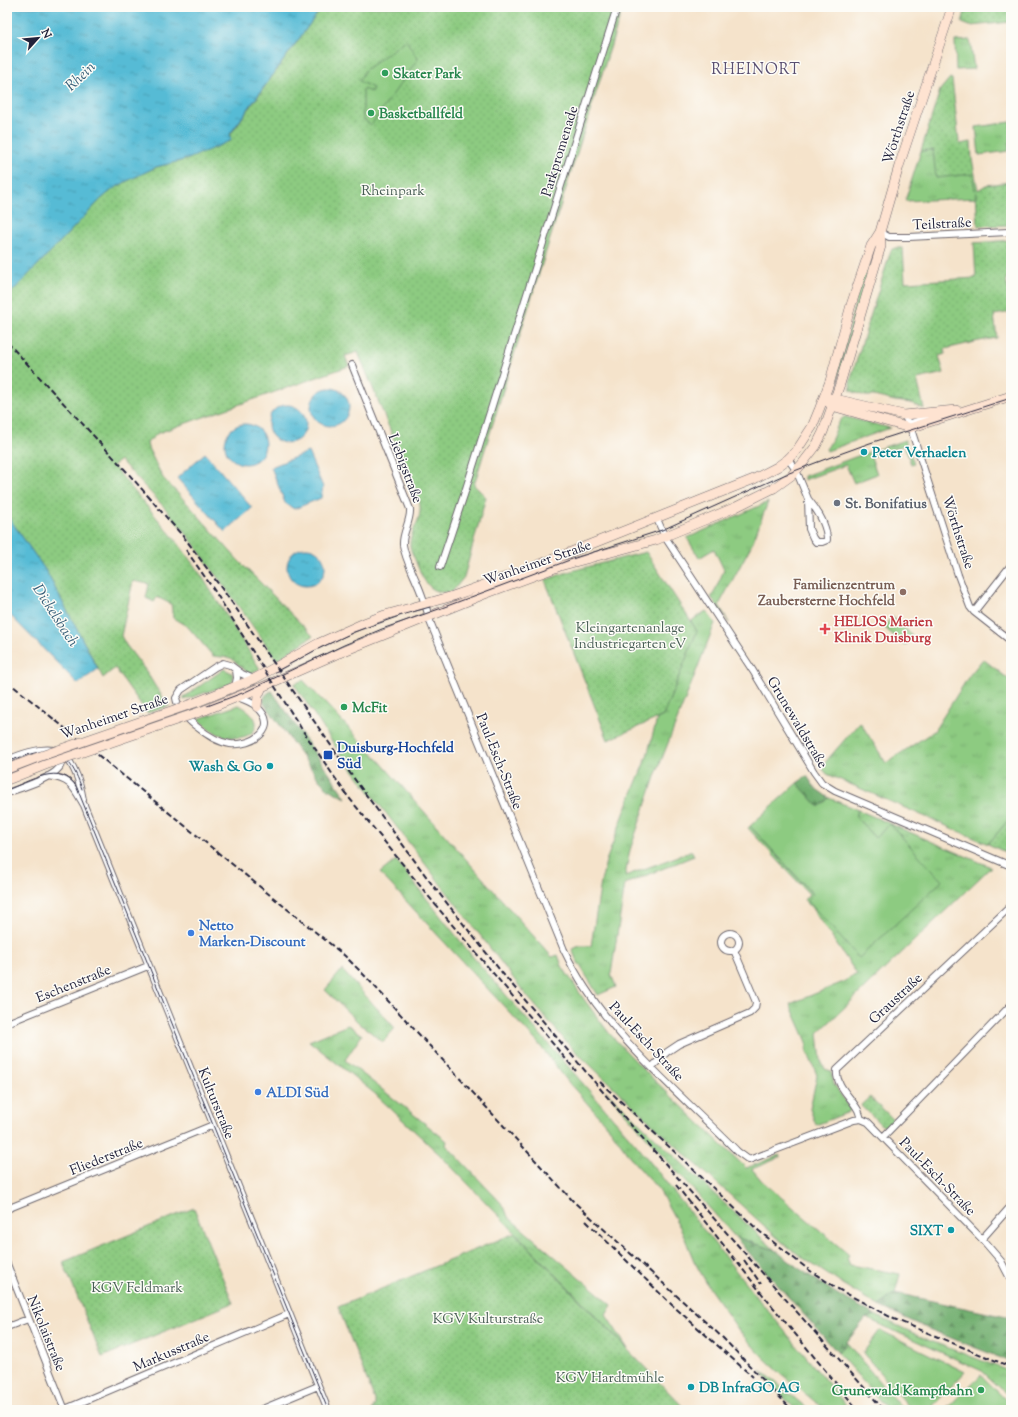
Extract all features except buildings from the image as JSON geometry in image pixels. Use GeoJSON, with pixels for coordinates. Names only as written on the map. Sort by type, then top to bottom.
{"type":"FeatureCollection","features":[{"type":"Feature","properties":{"kind":"street","name":"Parkpromenade"},"geometry":{"type":"LineString","coordinates":[[440,566],[464,495],[617,7]]}},
{"type":"Feature","properties":{"kind":"street","name":"Wörthstraße"},"geometry":{"type":"LineString","coordinates":[[823,398],[830,381],[851,305],[871,246],[880,232],[952,7]]}},
{"type":"Feature","properties":{"kind":"street","name":"Wörthstraße"},"geometry":{"type":"LineString","coordinates":[[834,402],[880,246],[880,232]]}},
{"type":"Feature","properties":{"kind":"street","name":"Teilstraße"},"geometry":{"type":"LineString","coordinates":[[880,232],[889,237],[1008,232]]}},
{"type":"Feature","properties":{"kind":"street","name":"Liebigstraße"},"geometry":{"type":"LineString","coordinates":[[352,365],[410,509],[411,515],[404,535],[404,552],[425,604]]}},
{"type":"Feature","properties":{"kind":"street"},"geometry":{"type":"LineString","coordinates":[[823,398],[910,428],[1011,396]]}},
{"type":"Feature","properties":{"kind":"street","name":"Wanheimer Straße"},"geometry":{"type":"LineString","coordinates":[[7,769],[197,702],[254,679],[308,649],[343,632],[386,615],[492,583],[657,519],[766,474],[788,459],[802,442],[812,427],[823,398]]}},
{"type":"Feature","properties":{"kind":"street"},"geometry":{"type":"LineString","coordinates":[[834,402],[904,415],[948,410],[967,410]]}},
{"type":"Feature","properties":{"kind":"street","name":"Wanheimer Straße"},"geometry":{"type":"LineString","coordinates":[[7,780],[205,710],[339,653],[560,566],[665,537],[759,497],[774,488],[796,470],[816,446],[834,402]]}},
{"type":"Feature","properties":{"kind":"street"},"geometry":{"type":"LineString","coordinates":[[910,428],[911,423],[948,410]]}},
{"type":"Feature","properties":{"kind":"street","name":"Wörthstraße"},"geometry":{"type":"LineString","coordinates":[[904,415],[910,428],[960,582],[970,607],[974,612],[1011,641]]}},
{"type":"Feature","properties":{"kind":"street"},"geometry":{"type":"LineString","coordinates":[[788,459],[796,470],[808,499],[826,529],[827,540],[822,542],[816,542],[813,538],[809,523],[808,499]]}},
{"type":"Feature","properties":{"kind":"street","name":"Grunewaldstraße"},"geometry":{"type":"LineString","coordinates":[[657,519],[665,537],[753,671],[810,766],[822,783],[835,791],[1011,866]]}},
{"type":"Feature","properties":{"kind":"street"},"geometry":{"type":"LineString","coordinates":[[974,612],[1011,565]]}},
{"type":"Feature","properties":{"kind":"street","name":"Paul-Esch-Straße"},"geometry":{"type":"LineString","coordinates":[[425,604],[431,624],[570,962],[586,990],[614,1028],[738,1152],[749,1160],[854,1120],[861,1119],[868,1122],[982,1239],[1001,1261],[1011,1280]]}},
{"type":"Feature","properties":{"kind":"street","name":"Wanheimer Straße"},"geometry":{"type":"LineString","coordinates":[[254,679],[242,674],[225,663],[215,667],[181,690],[176,698],[177,703],[191,723],[207,735],[231,744],[250,741],[264,732],[266,721],[257,707]]}},
{"type":"Feature","properties":{"kind":"street"},"geometry":{"type":"LineString","coordinates":[[235,687],[237,678],[236,670]]}},
{"type":"Feature","properties":{"kind":"street"},"geometry":{"type":"LineString","coordinates":[[238,697],[257,707],[258,696],[262,687]]}},
{"type":"Feature","properties":{"kind":"street","name":"Wanheimer Straße"},"geometry":{"type":"LineString","coordinates":[[7,760],[27,752],[40,750],[56,750],[65,755],[73,765],[81,787],[84,806]]}},
{"type":"Feature","properties":{"kind":"street","name":"Wanheimer Straße"},"geometry":{"type":"LineString","coordinates":[[7,793],[48,776],[58,770],[61,765],[61,758],[56,750]]}},
{"type":"Feature","properties":{"kind":"street"},"geometry":{"type":"LineString","coordinates":[[48,776],[60,778],[68,782],[76,791],[84,806]]}},
{"type":"Feature","properties":{"kind":"street","name":"Kulturstraße"},"geometry":{"type":"LineString","coordinates":[[84,806],[328,1410]]}},
{"type":"Feature","properties":{"kind":"street","name":"Graustraße"},"geometry":{"type":"LineString","coordinates":[[861,1119],[858,1110],[836,1076],[837,1070],[1011,906]]}},
{"type":"Feature","properties":{"kind":"street"},"geometry":{"type":"LineString","coordinates":[[652,1067],[667,1052],[679,1044],[750,1013],[755,1008],[756,1002],[734,950]]}},
{"type":"Feature","properties":{"kind":"street","name":"Eschenstraße"},"geometry":{"type":"LineString","coordinates":[[7,1023],[148,966]]}},
{"type":"Feature","properties":{"kind":"street"},"geometry":{"type":"LineString","coordinates":[[883,1136],[1011,1005]]}},
{"type":"Feature","properties":{"kind":"street","name":"Fliederstraße"},"geometry":{"type":"LineString","coordinates":[[7,1209],[214,1125]]}},
{"type":"Feature","properties":{"kind":"street"},"geometry":{"type":"LineString","coordinates":[[982,1239],[1011,1206]]}},
{"type":"Feature","properties":{"kind":"street","name":"Nikolaistraße"},"geometry":{"type":"LineString","coordinates":[[7,1264],[64,1410]]}},
{"type":"Feature","properties":{"kind":"street","name":"Markusstraße"},"geometry":{"type":"LineString","coordinates":[[64,1410],[289,1314]]}},
{"type":"Feature","properties":{"kind":"street"},"geometry":{"type":"LineString","coordinates":[[7,1327],[28,1319]]}},
{"type":"Feature","properties":{"kind":"street"},"geometry":{"type":"LineString","coordinates":[[260,1410],[318,1386]]}},
{"type":"Feature","properties":{"kind":"green space","name":"Rheinpark"},"geometry":{"type":"Polygon","coordinates":[[[322,7],[623,7],[474,485],[486,497],[464,577],[452,592],[444,592],[432,589],[421,575],[410,547],[411,538],[420,513],[419,500],[358,352],[345,356],[349,366],[158,433],[147,443],[163,478],[237,559],[313,636],[277,660],[188,536],[165,508],[120,460],[113,466],[178,543],[201,575],[260,669],[249,674],[231,658],[213,656],[188,627],[173,618],[171,604],[157,597],[154,602],[146,598],[149,584],[133,581],[121,636],[169,706],[147,713],[115,668],[103,678],[46,571],[7,515],[7,297],[101,199],[113,189],[156,167],[188,159],[230,138],[230,135],[322,7]]]}},
{"type":"Feature","properties":{"kind":"green space"},"geometry":{"type":"Polygon","coordinates":[[[966,7],[1011,7],[1011,22],[970,26],[962,23],[966,7]]]}},
{"type":"Feature","properties":{"kind":"green space","name":"Skater Park"},"geometry":{"type":"Polygon","coordinates":[[[406,40],[418,59],[371,125],[363,119],[363,89],[371,92],[373,88],[359,81],[365,70],[406,40]]]}},
{"type":"Feature","properties":{"kind":"green space"},"geometry":{"type":"Polygon","coordinates":[[[970,40],[974,69],[956,70],[955,41],[970,40]]]}},
{"type":"Feature","properties":{"kind":"green space"},"geometry":{"type":"Polygon","coordinates":[[[950,78],[952,79],[959,142],[960,144],[971,142],[972,159],[978,190],[986,185],[1011,182],[1011,225],[978,226],[976,194],[972,174],[936,178],[933,150],[921,151],[940,90],[950,78]]]}},
{"type":"Feature","properties":{"kind":"green space"},"geometry":{"type":"Polygon","coordinates":[[[1011,122],[1011,142],[1009,143],[1009,151],[979,155],[976,127],[1011,122]]]}},
{"type":"Feature","properties":{"kind":"green space"},"geometry":{"type":"Polygon","coordinates":[[[933,150],[972,174],[977,198],[905,201],[921,151],[933,150]]]}},
{"type":"Feature","properties":{"kind":"green space"},"geometry":{"type":"Polygon","coordinates":[[[1011,240],[1011,272],[1006,279],[1011,312],[994,315],[997,338],[945,349],[945,354],[939,356],[944,373],[917,379],[924,409],[911,403],[874,396],[865,396],[851,391],[850,383],[852,375],[891,250],[895,248],[903,248],[905,282],[976,278],[974,243],[1011,240]]]}},
{"type":"Feature","properties":{"kind":"green space"},"geometry":{"type":"Polygon","coordinates":[[[877,244],[837,381],[834,380],[840,364],[858,290],[866,266],[877,244]]]}},
{"type":"Feature","properties":{"kind":"green space"},"geometry":{"type":"Polygon","coordinates":[[[844,417],[890,428],[827,451],[826,449],[841,419],[844,417]]]}},
{"type":"Feature","properties":{"kind":"green space"},"geometry":{"type":"Polygon","coordinates":[[[905,440],[914,463],[911,464],[904,445],[871,457],[877,474],[854,483],[846,465],[804,480],[804,476],[905,440]]]}},
{"type":"Feature","properties":{"kind":"green space"},"geometry":{"type":"Polygon","coordinates":[[[768,502],[752,544],[719,605],[729,623],[711,597],[724,570],[714,549],[699,558],[687,538],[768,502]]]}},
{"type":"Feature","properties":{"kind":"green space","name":"Kleingartenanlage Industriegarten eV"},"geometry":{"type":"Polygon","coordinates":[[[646,552],[697,631],[663,716],[608,740],[545,580],[571,571],[646,552]]]}},
{"type":"Feature","properties":{"kind":"green space"},"geometry":{"type":"Polygon","coordinates":[[[706,611],[715,623],[656,774],[630,850],[625,876],[692,851],[694,856],[625,884],[611,974],[616,987],[598,995],[576,959],[572,949],[580,946],[591,946],[601,882],[606,861],[647,756],[657,719],[663,716],[697,631],[691,621],[706,611]]]}},
{"type":"Feature","properties":{"kind":"green space"},"geometry":{"type":"Polygon","coordinates":[[[892,617],[913,636],[905,646],[884,627],[892,617]]]}},
{"type":"Feature","properties":{"kind":"green space"},"geometry":{"type":"Polygon","coordinates":[[[983,659],[1011,681],[1011,817],[988,844],[827,774],[821,767],[860,722],[886,763],[934,731],[969,676],[983,659]]]}},
{"type":"Feature","properties":{"kind":"green space"},"geometry":{"type":"Polygon","coordinates":[[[224,669],[232,673],[233,679],[230,684],[184,700],[184,697],[224,669]]]}},
{"type":"Feature","properties":{"kind":"green space"},"geometry":{"type":"Polygon","coordinates":[[[303,680],[377,758],[552,957],[558,955],[562,966],[609,1033],[647,1073],[746,1168],[780,1155],[781,1157],[752,1169],[762,1181],[849,1255],[847,1258],[850,1265],[900,1274],[895,1293],[879,1306],[803,1258],[782,1242],[666,1137],[570,1046],[527,996],[335,746],[294,684],[303,680]]]}},
{"type":"Feature","properties":{"kind":"green space"},"geometry":{"type":"Polygon","coordinates":[[[272,691],[346,798],[328,789],[320,781],[264,703],[265,696],[272,691]]]}},
{"type":"Feature","properties":{"kind":"green space"},"geometry":{"type":"Polygon","coordinates":[[[239,705],[255,718],[256,724],[254,730],[250,734],[243,737],[234,738],[221,735],[210,729],[198,719],[239,705]]]}},
{"type":"Feature","properties":{"kind":"green space"},"geometry":{"type":"Polygon","coordinates":[[[807,776],[815,788],[829,798],[819,807],[797,783],[807,776]]]}},
{"type":"Feature","properties":{"kind":"green space"},"geometry":{"type":"Polygon","coordinates":[[[797,783],[819,807],[829,798],[858,810],[855,816],[875,838],[890,824],[942,881],[859,958],[807,900],[813,894],[750,826],[797,783]]]}},
{"type":"Feature","properties":{"kind":"green space"},"geometry":{"type":"Polygon","coordinates":[[[858,810],[991,867],[818,1033],[821,1061],[825,1069],[831,1071],[834,1084],[850,1109],[849,1112],[816,1125],[810,1109],[817,1075],[807,1051],[807,1042],[790,1004],[841,983],[857,974],[811,907],[804,900],[809,894],[748,828],[750,826],[813,895],[890,825],[875,838],[855,816],[858,810]]]}},
{"type":"Feature","properties":{"kind":"green space"},"geometry":{"type":"Polygon","coordinates":[[[1011,817],[1011,855],[988,844],[1011,817]]]}},
{"type":"Feature","properties":{"kind":"green space"},"geometry":{"type":"Polygon","coordinates":[[[396,860],[473,957],[639,1148],[759,1300],[850,1410],[825,1410],[779,1372],[740,1332],[710,1289],[694,1261],[682,1231],[659,1190],[633,1161],[611,1130],[569,1083],[538,1043],[380,873],[396,860]]]}},
{"type":"Feature","properties":{"kind":"green space"},"geometry":{"type":"Polygon","coordinates":[[[342,970],[395,1028],[383,1042],[359,1023],[325,990],[342,970]]]}},
{"type":"Feature","properties":{"kind":"green space"},"geometry":{"type":"Polygon","coordinates":[[[348,1025],[362,1035],[345,1060],[447,1141],[446,1145],[504,1206],[508,1217],[612,1305],[606,1315],[628,1349],[439,1154],[374,1093],[309,1041],[348,1025]]]}},
{"type":"Feature","properties":{"kind":"green space"},"geometry":{"type":"Polygon","coordinates":[[[605,1090],[708,1188],[775,1250],[735,1237],[605,1090]]]}},
{"type":"Feature","properties":{"kind":"green space"},"geometry":{"type":"Polygon","coordinates":[[[870,1097],[893,1119],[885,1127],[861,1105],[870,1097]]]}},
{"type":"Feature","properties":{"kind":"green space","name":"KGV Feldmark"},"geometry":{"type":"Polygon","coordinates":[[[194,1208],[233,1303],[102,1357],[63,1262],[194,1208]]]}},
{"type":"Feature","properties":{"kind":"green space","name":"KGV Kulturstraße"},"geometry":{"type":"Polygon","coordinates":[[[515,1233],[686,1410],[372,1410],[375,1405],[375,1400],[338,1307],[515,1233]]]}},
{"type":"Feature","properties":{"kind":"green space"},"geometry":{"type":"Polygon","coordinates":[[[735,1237],[775,1250],[837,1294],[875,1315],[866,1318],[838,1353],[735,1237]]]}},
{"type":"Feature","properties":{"kind":"green space"},"geometry":{"type":"Polygon","coordinates":[[[895,1293],[1011,1318],[1011,1362],[931,1330],[879,1306],[895,1293]]]}},
{"type":"Feature","properties":{"kind":"green space"},"geometry":{"type":"Polygon","coordinates":[[[875,1315],[928,1340],[1011,1372],[1011,1398],[982,1371],[866,1318],[875,1315]]]}},
{"type":"Feature","properties":{"kind":"green space"},"geometry":{"type":"Polygon","coordinates":[[[880,1330],[965,1372],[929,1410],[912,1410],[863,1353],[880,1330]]]}},
{"type":"Feature","properties":{"kind":"green space"},"geometry":{"type":"Polygon","coordinates":[[[847,1343],[903,1410],[888,1410],[838,1353],[847,1343]]]}},
{"type":"Feature","properties":{"kind":"green space"},"geometry":{"type":"Polygon","coordinates":[[[761,1370],[809,1410],[796,1410],[770,1383],[761,1370]]]}},
{"type":"Feature","properties":{"kind":"green space","name":"Grunewald Kampfbahn"},"geometry":{"type":"Polygon","coordinates":[[[981,1375],[1011,1405],[1011,1410],[945,1410],[981,1375]]]}},
{"type":"Feature","properties":{"kind":"water","name":"Rhein"},"geometry":{"type":"Polygon","coordinates":[[[7,7],[322,7],[230,134],[230,138],[232,140],[188,159],[156,167],[113,189],[101,199],[7,297],[7,7]]]}},
{"type":"Feature","properties":{"kind":"water"},"geometry":{"type":"Polygon","coordinates":[[[326,388],[334,388],[344,393],[348,400],[348,414],[344,421],[334,426],[326,426],[316,421],[314,418],[311,411],[311,403],[316,393],[319,391],[326,388]]]}},
{"type":"Feature","properties":{"kind":"water"},"geometry":{"type":"Polygon","coordinates":[[[287,405],[297,408],[303,414],[306,424],[303,434],[297,440],[287,443],[277,440],[271,434],[268,424],[271,414],[277,408],[287,405]]]}},
{"type":"Feature","properties":{"kind":"water"},"geometry":{"type":"Polygon","coordinates":[[[241,424],[249,424],[256,427],[262,433],[265,444],[262,455],[256,461],[249,464],[241,464],[234,461],[228,455],[225,448],[225,440],[228,433],[234,427],[241,424]]]}},
{"type":"Feature","properties":{"kind":"water"},"geometry":{"type":"Polygon","coordinates":[[[308,452],[323,487],[321,498],[294,509],[285,503],[271,467],[308,452]]]}},
{"type":"Feature","properties":{"kind":"water"},"geometry":{"type":"Polygon","coordinates":[[[205,453],[252,508],[225,532],[177,478],[205,453]]]}},
{"type":"Feature","properties":{"kind":"water","name":"Dickelsbach"},"geometry":{"type":"Polygon","coordinates":[[[7,515],[46,571],[98,669],[78,684],[7,612],[7,515]]]}},
{"type":"Feature","properties":{"kind":"water"},"geometry":{"type":"Polygon","coordinates":[[[306,548],[316,551],[322,557],[325,567],[322,577],[316,583],[306,586],[296,583],[290,577],[287,567],[290,557],[296,551],[306,548]]]}},
{"type":"Feature","properties":{"kind":"tram line"},"geometry":{"type":"LineString","coordinates":[[7,778],[43,763],[245,692],[344,645],[382,629],[575,558],[662,530],[784,475],[823,460],[870,443],[1011,398]]}},
{"type":"Feature","properties":{"kind":"tram line"},"geometry":{"type":"LineString","coordinates":[[275,672],[354,632],[430,607]]}},
{"type":"Feature","properties":{"kind":"tram line"},"geometry":{"type":"LineString","coordinates":[[7,762],[33,753],[54,752],[62,756],[69,763],[76,774],[82,789]]}},
{"type":"Feature","properties":{"kind":"tram line"},"geometry":{"type":"LineString","coordinates":[[7,790],[34,778],[54,774],[63,775],[71,780],[77,788],[328,1410]]}},
{"type":"Feature","properties":{"kind":"railway"},"geometry":{"type":"LineString","coordinates":[[7,342],[127,472],[187,541],[233,604],[350,773],[431,883],[503,974],[631,1125],[884,1410]]}},
{"type":"Feature","properties":{"kind":"railway"},"geometry":{"type":"LineString","coordinates":[[186,550],[214,590],[301,728],[346,794],[438,908],[576,1071]]}},
{"type":"Feature","properties":{"kind":"railway"},"geometry":{"type":"LineString","coordinates":[[7,681],[345,956],[573,1201],[723,1338],[792,1410]]}},
{"type":"Feature","properties":{"kind":"railway"},"geometry":{"type":"LineString","coordinates":[[600,1082],[759,1231],[809,1270],[838,1289],[894,1319],[1011,1367]]}},
{"type":"Feature","properties":{"kind":"railway"},"geometry":{"type":"LineString","coordinates":[[676,1185],[763,1295],[858,1410]]}},
{"type":"Feature","properties":{"kind":"railway"},"geometry":{"type":"LineString","coordinates":[[586,1221],[672,1305],[753,1377]]}},
{"type":"Feature","properties":{"kind":"railway"},"geometry":{"type":"LineString","coordinates":[[744,1260],[761,1284]]}},
{"type":"Feature","properties":{"kind":"place","name":"Skater Park"},"geometry":{"type":"Point","coordinates":[385,73]}},
{"type":"Feature","properties":{"kind":"place","name":"Basketballfeld"},"geometry":{"type":"Point","coordinates":[371,113]}},
{"type":"Feature","properties":{"kind":"place","name":"Peter Verhaelen"},"geometry":{"type":"Point","coordinates":[864,452]}},
{"type":"Feature","properties":{"kind":"place","name":"St. Bonifatius"},"geometry":{"type":"Point","coordinates":[837,503]}},
{"type":"Feature","properties":{"kind":"place","name":"Familienzentrum Zaubersterne Hochfeld"},"geometry":{"type":"Point","coordinates":[903,592]}},
{"type":"Feature","properties":{"kind":"place","name":"HELIOS Marien Klinik Duisburg"},"geometry":{"type":"Point","coordinates":[825,629]}},
{"type":"Feature","properties":{"kind":"place","name":"McFit"},"geometry":{"type":"Point","coordinates":[344,707]}},
{"type":"Feature","properties":{"kind":"place","name":"Duisburg-Hochfeld Süd"},"geometry":{"type":"Point","coordinates":[328,755]}},
{"type":"Feature","properties":{"kind":"place","name":"Wash & Go"},"geometry":{"type":"Point","coordinates":[270,766]}},
{"type":"Feature","properties":{"kind":"place","name":"Netto Marken-Discount"},"geometry":{"type":"Point","coordinates":[191,933]}},
{"type":"Feature","properties":{"kind":"place","name":"ALDI Süd"},"geometry":{"type":"Point","coordinates":[258,1092]}},
{"type":"Feature","properties":{"kind":"place","name":"SIXT"},"geometry":{"type":"Point","coordinates":[951,1230]}},
{"type":"Feature","properties":{"kind":"place","name":"DB InfraGO AG"},"geometry":{"type":"Point","coordinates":[691,1387]}},
{"type":"Feature","properties":{"kind":"place","name":"Grunewald Kampfbahn"},"geometry":{"type":"Point","coordinates":[981,1390]}},
{"type":"Feature","properties":{"kind":"district","name":"RHEINORT"},"geometry":{"type":"Point","coordinates":[756,69]}},
{"type":"Feature","properties":{"kind":"park label","name":"KGV Hardtmühle"},"geometry":{"type":"Point","coordinates":[610,1377]}}]}
